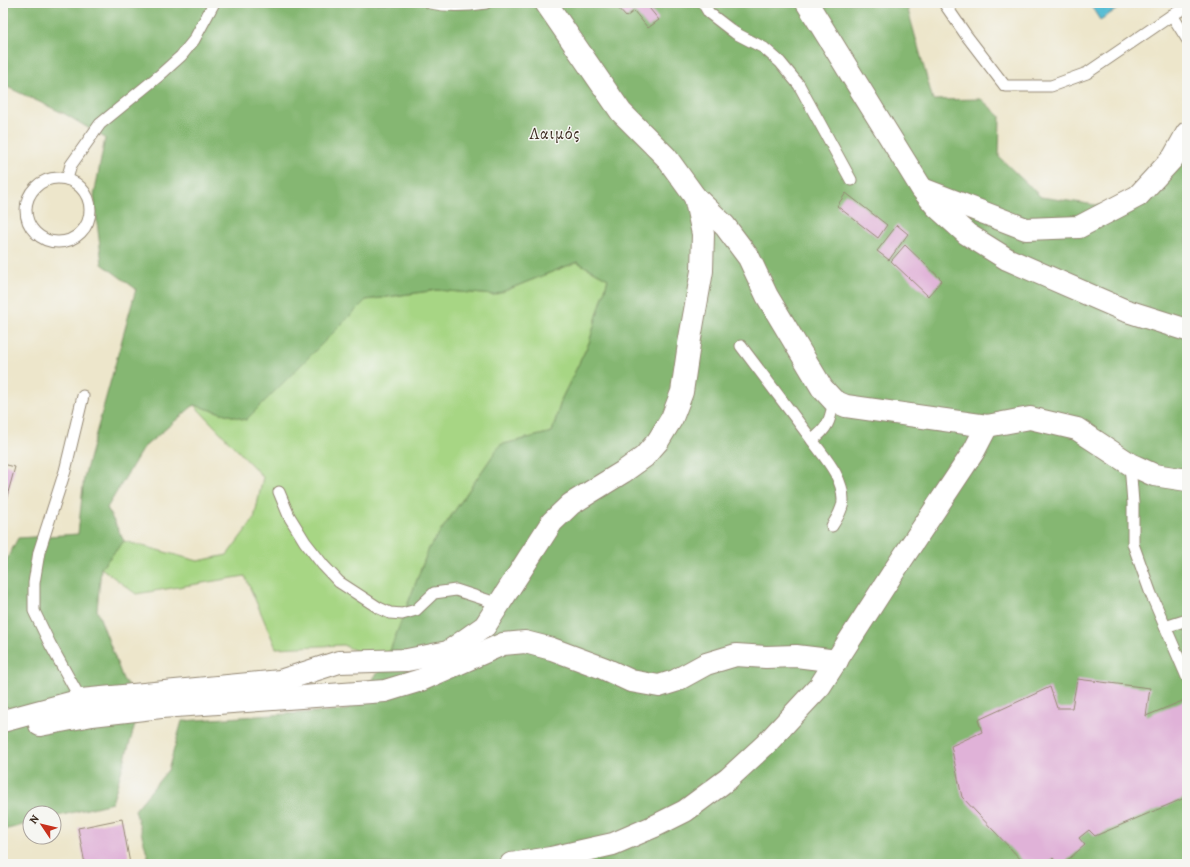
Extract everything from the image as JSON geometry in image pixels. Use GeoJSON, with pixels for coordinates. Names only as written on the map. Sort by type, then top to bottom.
{"type":"FeatureCollection","features":[{"type":"Feature","properties":{"kind":"street"},"geometry":{"type":"LineString","coordinates":[[546,3],[621,112],[666,156],[695,197],[725,226],[749,258],[767,296],[822,388],[834,401],[846,406],[987,426],[1030,418],[1078,429],[1130,464],[1154,475],[1187,480]]}},
{"type":"Feature","properties":{"kind":"street"},"geometry":{"type":"LineString","coordinates":[[807,3],[922,189],[937,206],[968,234],[1007,259],[1124,310],[1187,330]]}},
{"type":"Feature","properties":{"kind":"street"},"geometry":{"type":"LineString","coordinates":[[922,189],[1026,229],[1079,227],[1138,196],[1173,158],[1187,133]]}},
{"type":"Feature","properties":{"kind":"street"},"geometry":{"type":"LineString","coordinates":[[3,721],[81,700],[280,681],[339,662],[407,660],[448,652],[485,626],[552,522],[571,504],[623,472],[644,457],[658,442],[672,418],[682,392],[702,271],[703,234],[695,197]]}},
{"type":"Feature","properties":{"kind":"street"},"geometry":{"type":"LineString","coordinates":[[511,864],[549,861],[613,844],[655,826],[686,811],[728,778],[766,744],[820,686],[974,451],[987,426]]}},
{"type":"Feature","properties":{"kind":"street"},"geometry":{"type":"LineString","coordinates":[[3,734],[92,715],[190,705],[384,691],[422,680],[503,644],[526,642],[552,649],[603,668],[631,681],[659,686],[675,681],[706,664],[736,655],[766,657],[796,656],[837,661]]}},
{"type":"Feature","properties":{"kind":"lane"},"geometry":{"type":"LineString","coordinates":[[67,178],[71,164],[100,124],[181,56],[194,40],[214,3]]}},
{"type":"Feature","properties":{"kind":"lane"},"geometry":{"type":"LineString","coordinates":[[430,3],[445,6],[486,3]]}},
{"type":"Feature","properties":{"kind":"lane"},"geometry":{"type":"LineString","coordinates":[[703,3],[709,13],[735,33],[764,48],[780,62],[799,85],[851,180]]}},
{"type":"Feature","properties":{"kind":"lane"},"geometry":{"type":"LineString","coordinates":[[944,3],[966,35],[1005,86],[1051,86],[1087,73],[1172,15],[1187,7]]}},
{"type":"Feature","properties":{"kind":"lane"},"geometry":{"type":"LineString","coordinates":[[1172,15],[1187,39]]}},
{"type":"Feature","properties":{"kind":"lane"},"geometry":{"type":"LineString","coordinates":[[55,177],[67,178],[77,184],[85,192],[90,204],[90,216],[85,228],[76,237],[64,242],[52,242],[39,236],[29,226],[25,213],[27,199],[35,187],[44,180],[55,177]]}},
{"type":"Feature","properties":{"kind":"lane"},"geometry":{"type":"LineString","coordinates":[[741,346],[812,440],[836,475],[841,488],[843,501],[839,515],[832,526]]}},
{"type":"Feature","properties":{"kind":"lane"},"geometry":{"type":"LineString","coordinates":[[81,700],[50,644],[34,611],[34,590],[39,552],[64,471],[83,396]]}},
{"type":"Feature","properties":{"kind":"lane"},"geometry":{"type":"LineString","coordinates":[[812,440],[820,434],[830,421],[834,401]]}},
{"type":"Feature","properties":{"kind":"lane"},"geometry":{"type":"LineString","coordinates":[[1130,464],[1134,544],[1151,594],[1187,677]]}},
{"type":"Feature","properties":{"kind":"lane"},"geometry":{"type":"LineString","coordinates":[[279,492],[283,504],[297,529],[323,565],[339,582],[378,608],[390,614],[402,614],[416,610],[434,593],[456,590],[499,604]]}},
{"type":"Feature","properties":{"kind":"lane"},"geometry":{"type":"LineString","coordinates":[[1165,628],[1187,620]]}},
{"type":"Feature","properties":{"kind":"green space"},"geometry":{"type":"Polygon","coordinates":[[[3,3],[906,3],[933,100],[981,99],[1000,116],[999,157],[1041,197],[1130,210],[1187,143],[1187,864],[150,864],[135,810],[168,770],[182,721],[347,710],[385,664],[429,548],[500,445],[552,432],[562,398],[589,343],[608,279],[577,262],[494,295],[437,290],[366,300],[246,420],[194,405],[143,448],[107,508],[124,541],[101,568],[97,610],[123,679],[142,701],[112,803],[62,815],[62,805],[22,805],[22,825],[4,830],[3,567],[18,538],[78,534],[84,477],[136,289],[102,264],[94,196],[105,138],[65,114],[3,85],[3,3]]]}},
{"type":"Feature","properties":{"kind":"green space"},"geometry":{"type":"Polygon","coordinates":[[[577,262],[608,279],[589,343],[562,398],[552,432],[500,445],[429,548],[385,664],[343,645],[276,648],[245,576],[136,594],[101,568],[124,541],[198,561],[227,555],[254,519],[263,477],[194,405],[246,420],[366,300],[437,290],[494,295],[577,262]]]}},
{"type":"Feature","properties":{"kind":"water"},"geometry":{"type":"Polygon","coordinates":[[[1089,3],[1127,3],[1100,20],[1089,3]]]}},
{"type":"Feature","properties":{"kind":"building"},"geometry":{"type":"Polygon","coordinates":[[[622,3],[645,3],[659,20],[648,28],[634,11],[626,17],[617,7],[622,3]]]}},
{"type":"Feature","properties":{"kind":"building"},"geometry":{"type":"Polygon","coordinates":[[[846,193],[887,225],[878,238],[837,206],[846,193]]]}},
{"type":"Feature","properties":{"kind":"building"},"geometry":{"type":"Polygon","coordinates":[[[897,225],[908,234],[889,260],[877,251],[897,225]]]}},
{"type":"Feature","properties":{"kind":"building"},"geometry":{"type":"Polygon","coordinates":[[[905,245],[942,280],[928,296],[891,261],[905,245]]]}},
{"type":"Feature","properties":{"kind":"building"},"geometry":{"type":"Polygon","coordinates":[[[3,464],[15,467],[3,511],[3,464]]]}},
{"type":"Feature","properties":{"kind":"building"},"geometry":{"type":"Polygon","coordinates":[[[1077,679],[1150,688],[1146,716],[1187,699],[1187,797],[1095,836],[1089,830],[1079,838],[1085,845],[1063,864],[1058,864],[1053,858],[1047,864],[1025,864],[962,797],[951,746],[982,732],[978,720],[1050,687],[1057,708],[1072,708],[1077,679]]]}},
{"type":"Feature","properties":{"kind":"building"},"geometry":{"type":"Polygon","coordinates":[[[122,819],[130,864],[85,864],[78,828],[122,819]]]}},
{"type":"Feature","properties":{"kind":"district","name":"Λαιμός"},"geometry":{"type":"Point","coordinates":[555,133]}}]}
